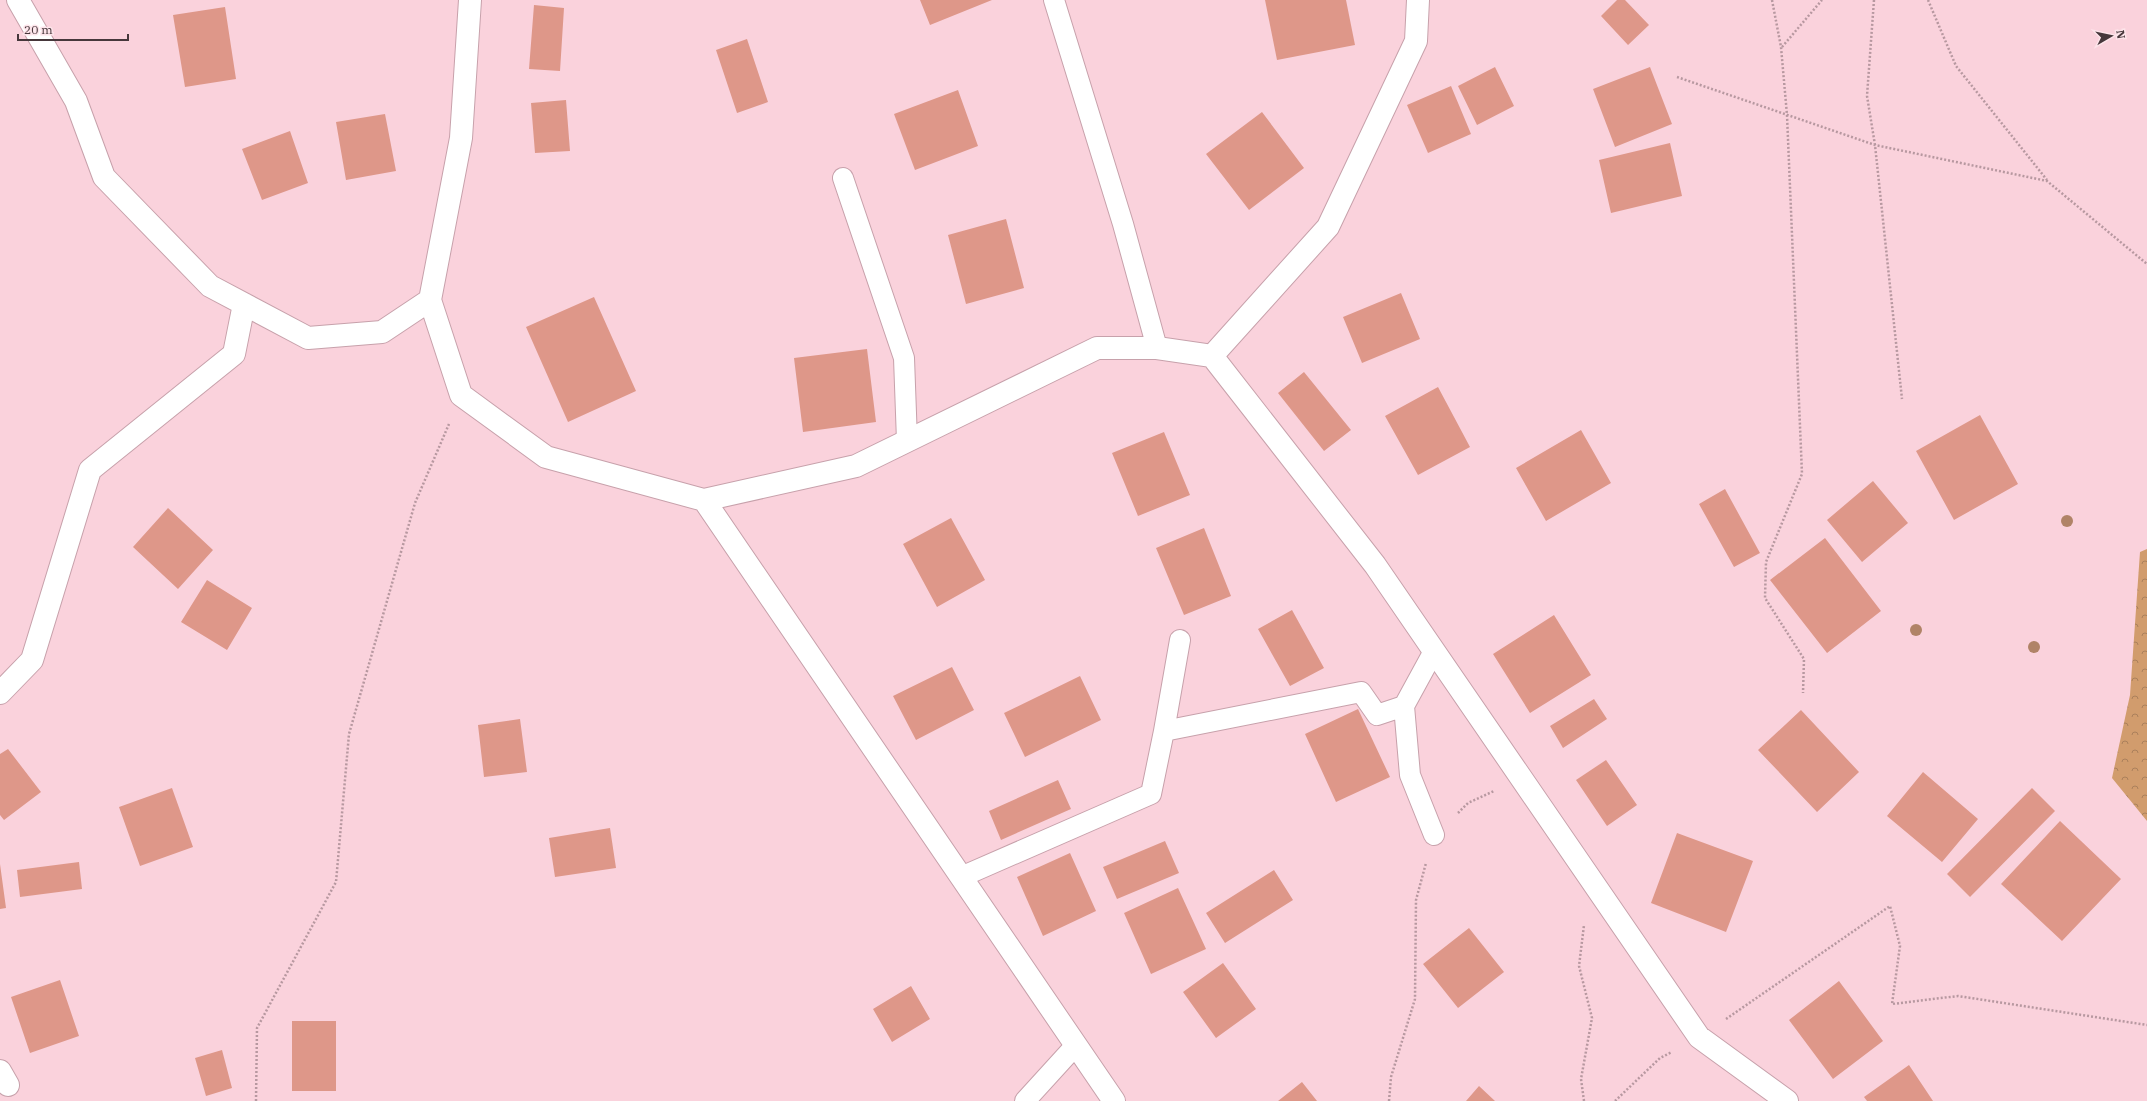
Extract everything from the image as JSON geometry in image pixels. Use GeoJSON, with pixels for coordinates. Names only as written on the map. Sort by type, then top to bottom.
{"type":"FeatureCollection","features":[{"type":"Feature","properties":{"kind":"street"},"geometry":{"type":"LineString","coordinates":[[18,0],[76,101],[104,177],[210,286],[308,338],[382,332],[430,300]]}},
{"type":"Feature","properties":{"kind":"street"},"geometry":{"type":"LineString","coordinates":[[470,0],[462,138],[430,300],[461,395],[546,457],[704,500],[856,466],[1097,348],[1157,348],[1212,356],[1375,565],[1699,1037],[1787,1101]]}},
{"type":"Feature","properties":{"kind":"street"},"geometry":{"type":"LineString","coordinates":[[1212,356],[1328,227],[1416,41],[1418,0]]}},
{"type":"Feature","properties":{"kind":"street"},"geometry":{"type":"LineString","coordinates":[[0,693],[32,660],[90,470],[234,354],[244,304]]}},
{"type":"Feature","properties":{"kind":"street"},"geometry":{"type":"LineString","coordinates":[[704,500],[1114,1101]]}},
{"type":"Feature","properties":{"kind":"lane"},"geometry":{"type":"LineString","coordinates":[[1054,0],[1121,216],[1157,348]]}},
{"type":"Feature","properties":{"kind":"lane"},"geometry":{"type":"LineString","coordinates":[[843,178],[904,358],[907,441]]}},
{"type":"Feature","properties":{"kind":"lane"},"geometry":{"type":"LineString","coordinates":[[961,877],[1151,794],[1180,640]]}},
{"type":"Feature","properties":{"kind":"lane"},"geometry":{"type":"LineString","coordinates":[[1434,651],[1404,706],[1410,775],[1434,835]]}},
{"type":"Feature","properties":{"kind":"lane"},"geometry":{"type":"LineString","coordinates":[[1164,731],[1361,692],[1377,715],[1404,706]]}},
{"type":"Feature","properties":{"kind":"lane"},"geometry":{"type":"LineString","coordinates":[[1025,1101],[1076,1045]]}},
{"type":"Feature","properties":{"kind":"path"},"geometry":{"type":"LineString","coordinates":[[1772,0],[1781,47],[1787,115],[1802,474],[1766,562],[1765,598],[1804,659],[1803,692]]}},
{"type":"Feature","properties":{"kind":"path"},"geometry":{"type":"LineString","coordinates":[[1781,47],[1822,0]]}},
{"type":"Feature","properties":{"kind":"path"},"geometry":{"type":"LineString","coordinates":[[1874,0],[1867,96],[1875,145],[1902,399]]}},
{"type":"Feature","properties":{"kind":"path"},"geometry":{"type":"LineString","coordinates":[[1928,0],[1956,66],[2047,181],[2147,264]]}},
{"type":"Feature","properties":{"kind":"path"},"geometry":{"type":"LineString","coordinates":[[1677,77],[1875,145],[2047,181]]}},
{"type":"Feature","properties":{"kind":"path"},"geometry":{"type":"LineString","coordinates":[[256,1101],[257,1028],[336,882],[349,734],[415,503],[461,395]]}},
{"type":"Feature","properties":{"kind":"path"},"geometry":{"type":"LineString","coordinates":[[1389,1101],[1392,1077],[1415,999],[1416,900],[1434,835],[1468,804],[1521,778]]}},
{"type":"Feature","properties":{"kind":"path"},"geometry":{"type":"LineString","coordinates":[[1584,1101],[1580,1079],[1592,1018],[1579,966],[1591,879]]}},
{"type":"Feature","properties":{"kind":"path"},"geometry":{"type":"LineString","coordinates":[[1615,1101],[1660,1058],[1699,1037],[1890,906],[1900,946],[1892,1004],[1958,996],[2147,1025]]}},
{"type":"Feature","properties":{"kind":"green space"},"geometry":{"type":"Polygon","coordinates":[[[2147,549],[2147,821],[2112,778],[2130,695],[2140,552],[2147,549]]]}},
{"type":"Feature","properties":{"kind":"building"},"geometry":{"type":"Polygon","coordinates":[[[920,0],[992,0],[930,25],[920,0]]]}},
{"type":"Feature","properties":{"kind":"building"},"geometry":{"type":"Polygon","coordinates":[[[1265,0],[1346,0],[1355,45],[1277,60],[1265,0]]]}},
{"type":"Feature","properties":{"kind":"building"},"geometry":{"type":"Polygon","coordinates":[[[1617,0],[1625,0],[1649,25],[1628,45],[1601,16],[1617,0]]]}},
{"type":"Feature","properties":{"kind":"building"},"geometry":{"type":"Polygon","coordinates":[[[534,5],[564,8],[560,71],[529,69],[534,5]]]}},
{"type":"Feature","properties":{"kind":"building"},"geometry":{"type":"Polygon","coordinates":[[[225,7],[236,79],[185,87],[173,15],[225,7]]]}},
{"type":"Feature","properties":{"kind":"building"},"geometry":{"type":"Polygon","coordinates":[[[747,39],[768,102],[737,113],[716,50],[747,39]]]}},
{"type":"Feature","properties":{"kind":"building"},"geometry":{"type":"Polygon","coordinates":[[[1495,67],[1514,106],[1477,125],[1458,86],[1495,67]]]}},
{"type":"Feature","properties":{"kind":"building"},"geometry":{"type":"Polygon","coordinates":[[[1650,67],[1672,124],[1615,147],[1593,89],[1650,67]]]}},
{"type":"Feature","properties":{"kind":"building"},"geometry":{"type":"Polygon","coordinates":[[[1451,86],[1471,134],[1428,153],[1407,105],[1451,86]]]}},
{"type":"Feature","properties":{"kind":"building"},"geometry":{"type":"Polygon","coordinates":[[[958,90],[978,146],[915,170],[894,114],[958,90]]]}},
{"type":"Feature","properties":{"kind":"building"},"geometry":{"type":"Polygon","coordinates":[[[566,100],[570,151],[535,153],[531,103],[566,100]]]}},
{"type":"Feature","properties":{"kind":"building"},"geometry":{"type":"Polygon","coordinates":[[[1262,112],[1304,168],[1249,210],[1206,154],[1262,112]]]}},
{"type":"Feature","properties":{"kind":"building"},"geometry":{"type":"Polygon","coordinates":[[[385,114],[396,171],[346,180],[336,122],[385,114]]]}},
{"type":"Feature","properties":{"kind":"building"},"geometry":{"type":"Polygon","coordinates":[[[290,131],[308,183],[262,200],[242,149],[290,131]]]}},
{"type":"Feature","properties":{"kind":"building"},"geometry":{"type":"Polygon","coordinates":[[[1670,143],[1682,196],[1611,213],[1599,160],[1670,143]]]}},
{"type":"Feature","properties":{"kind":"building"},"geometry":{"type":"Polygon","coordinates":[[[1006,219],[1024,288],[966,304],[948,235],[1006,219]]]}},
{"type":"Feature","properties":{"kind":"building"},"geometry":{"type":"Polygon","coordinates":[[[1401,293],[1420,339],[1362,363],[1343,317],[1401,293]]]}},
{"type":"Feature","properties":{"kind":"building"},"geometry":{"type":"Polygon","coordinates":[[[594,297],[636,391],[568,422],[526,327],[594,297]]]}},
{"type":"Feature","properties":{"kind":"building"},"geometry":{"type":"Polygon","coordinates":[[[867,349],[876,422],[803,432],[794,358],[867,349]]]}},
{"type":"Feature","properties":{"kind":"building"},"geometry":{"type":"Polygon","coordinates":[[[1304,372],[1351,430],[1324,451],[1278,393],[1304,372]]]}},
{"type":"Feature","properties":{"kind":"building"},"geometry":{"type":"Polygon","coordinates":[[[1438,387],[1470,447],[1418,475],[1385,416],[1438,387]]]}},
{"type":"Feature","properties":{"kind":"building"},"geometry":{"type":"Polygon","coordinates":[[[1980,415],[2018,484],[1954,520],[1916,451],[1980,415]]]}},
{"type":"Feature","properties":{"kind":"building"},"geometry":{"type":"Polygon","coordinates":[[[1581,430],[1611,483],[1546,521],[1516,468],[1581,430]]]}},
{"type":"Feature","properties":{"kind":"building"},"geometry":{"type":"Polygon","coordinates":[[[1164,432],[1190,495],[1138,516],[1112,453],[1164,432]]]}},
{"type":"Feature","properties":{"kind":"building"},"geometry":{"type":"Polygon","coordinates":[[[1873,481],[1908,523],[1862,562],[1827,520],[1873,481]]]}},
{"type":"Feature","properties":{"kind":"building"},"geometry":{"type":"Polygon","coordinates":[[[1725,489],[1760,553],[1734,567],[1699,504],[1725,489]]]}},
{"type":"Feature","properties":{"kind":"building"},"geometry":{"type":"Polygon","coordinates":[[[168,508],[213,550],[178,589],[133,547],[168,508]]]}},
{"type":"Feature","properties":{"kind":"building"},"geometry":{"type":"Polygon","coordinates":[[[951,518],[985,580],[937,607],[903,544],[951,518]]]}},
{"type":"Feature","properties":{"kind":"building"},"geometry":{"type":"Polygon","coordinates":[[[1204,528],[1231,596],[1184,615],[1156,548],[1204,528]]]}},
{"type":"Feature","properties":{"kind":"building"},"geometry":{"type":"Polygon","coordinates":[[[1825,538],[1881,611],[1827,653],[1770,580],[1825,538]]]}},
{"type":"Feature","properties":{"kind":"building"},"geometry":{"type":"Polygon","coordinates":[[[207,580],[252,608],[227,650],[181,622],[207,580]]]}},
{"type":"Feature","properties":{"kind":"building"},"geometry":{"type":"Polygon","coordinates":[[[1292,610],[1324,668],[1290,686],[1258,629],[1292,610]]]}},
{"type":"Feature","properties":{"kind":"building"},"geometry":{"type":"Polygon","coordinates":[[[1554,615],[1591,675],[1530,713],[1493,654],[1554,615]]]}},
{"type":"Feature","properties":{"kind":"building"},"geometry":{"type":"Polygon","coordinates":[[[952,667],[974,710],[916,740],[893,696],[952,667]]]}},
{"type":"Feature","properties":{"kind":"building"},"geometry":{"type":"Polygon","coordinates":[[[1080,676],[1101,720],[1025,757],[1004,713],[1080,676]]]}},
{"type":"Feature","properties":{"kind":"building"},"geometry":{"type":"Polygon","coordinates":[[[1594,699],[1607,719],[1563,748],[1550,726],[1594,699]]]}},
{"type":"Feature","properties":{"kind":"building"},"geometry":{"type":"Polygon","coordinates":[[[1358,709],[1390,777],[1336,802],[1305,734],[1358,709]]]}},
{"type":"Feature","properties":{"kind":"building"},"geometry":{"type":"Polygon","coordinates":[[[1801,710],[1859,772],[1817,812],[1758,750],[1801,710]]]}},
{"type":"Feature","properties":{"kind":"building"},"geometry":{"type":"Polygon","coordinates":[[[520,719],[527,772],[484,777],[478,725],[520,719]]]}},
{"type":"Feature","properties":{"kind":"building"},"geometry":{"type":"Polygon","coordinates":[[[8,749],[41,792],[4,820],[0,815],[0,754],[8,749]]]}},
{"type":"Feature","properties":{"kind":"building"},"geometry":{"type":"Polygon","coordinates":[[[1606,760],[1637,805],[1607,826],[1576,780],[1606,760]]]}},
{"type":"Feature","properties":{"kind":"building"},"geometry":{"type":"Polygon","coordinates":[[[1923,772],[1978,819],[1942,862],[1887,816],[1923,772]]]}},
{"type":"Feature","properties":{"kind":"building"},"geometry":{"type":"Polygon","coordinates":[[[1058,780],[1071,809],[1001,840],[989,811],[1058,780]]]}},
{"type":"Feature","properties":{"kind":"building"},"geometry":{"type":"Polygon","coordinates":[[[172,788],[193,847],[140,866],[119,807],[172,788]]]}},
{"type":"Feature","properties":{"kind":"building"},"geometry":{"type":"Polygon","coordinates":[[[2032,788],[2055,811],[1970,897],[1947,874],[2032,788]]]}},
{"type":"Feature","properties":{"kind":"building"},"geometry":{"type":"Polygon","coordinates":[[[2060,821],[2121,879],[2062,941],[2001,884],[2060,821]]]}},
{"type":"Feature","properties":{"kind":"building"},"geometry":{"type":"Polygon","coordinates":[[[610,828],[616,868],[555,877],[549,838],[610,828]]]}},
{"type":"Feature","properties":{"kind":"building"},"geometry":{"type":"Polygon","coordinates":[[[1677,833],[1753,861],[1726,932],[1651,903],[1677,833]]]}},
{"type":"Feature","properties":{"kind":"building"},"geometry":{"type":"Polygon","coordinates":[[[1165,841],[1179,873],[1117,899],[1103,867],[1165,841]]]}},
{"type":"Feature","properties":{"kind":"building"},"geometry":{"type":"Polygon","coordinates":[[[1070,853],[1096,911],[1043,936],[1017,877],[1070,853]]]}},
{"type":"Feature","properties":{"kind":"building"},"geometry":{"type":"Polygon","coordinates":[[[79,862],[82,889],[20,897],[17,870],[79,862]]]}},
{"type":"Feature","properties":{"kind":"building"},"geometry":{"type":"Polygon","coordinates":[[[0,864],[6,908],[0,909],[0,864]]]}},
{"type":"Feature","properties":{"kind":"building"},"geometry":{"type":"Polygon","coordinates":[[[1274,870],[1293,900],[1225,943],[1206,913],[1274,870]]]}},
{"type":"Feature","properties":{"kind":"building"},"geometry":{"type":"Polygon","coordinates":[[[1178,888],[1206,949],[1151,974],[1124,913],[1178,888]]]}},
{"type":"Feature","properties":{"kind":"building"},"geometry":{"type":"Polygon","coordinates":[[[1469,928],[1504,972],[1458,1008],[1423,964],[1469,928]]]}},
{"type":"Feature","properties":{"kind":"building"},"geometry":{"type":"Polygon","coordinates":[[[1223,963],[1256,1009],[1216,1038],[1183,992],[1223,963]]]}},
{"type":"Feature","properties":{"kind":"building"},"geometry":{"type":"Polygon","coordinates":[[[60,980],[79,1036],[30,1053],[11,997],[60,980]]]}},
{"type":"Feature","properties":{"kind":"building"},"geometry":{"type":"Polygon","coordinates":[[[1839,981],[1883,1041],[1833,1079],[1789,1020],[1839,981]]]}},
{"type":"Feature","properties":{"kind":"building"},"geometry":{"type":"Polygon","coordinates":[[[911,986],[930,1019],[892,1042],[873,1009],[911,986]]]}},
{"type":"Feature","properties":{"kind":"building"},"geometry":{"type":"Polygon","coordinates":[[[292,1021],[336,1021],[336,1091],[292,1091],[292,1021]]]}},
{"type":"Feature","properties":{"kind":"building"},"geometry":{"type":"Polygon","coordinates":[[[222,1050],[232,1088],[206,1096],[195,1058],[222,1050]]]}},
{"type":"Feature","properties":{"kind":"building"},"geometry":{"type":"Polygon","coordinates":[[[1909,1065],[1933,1101],[1867,1101],[1864,1097],[1909,1065]]]}},
{"type":"Feature","properties":{"kind":"building"},"geometry":{"type":"Polygon","coordinates":[[[1302,1082],[1317,1101],[1278,1101],[1302,1082]]]}},
{"type":"Feature","properties":{"kind":"building"},"geometry":{"type":"Polygon","coordinates":[[[1479,1086],[1495,1101],[1466,1101],[1479,1086]]]}}]}
